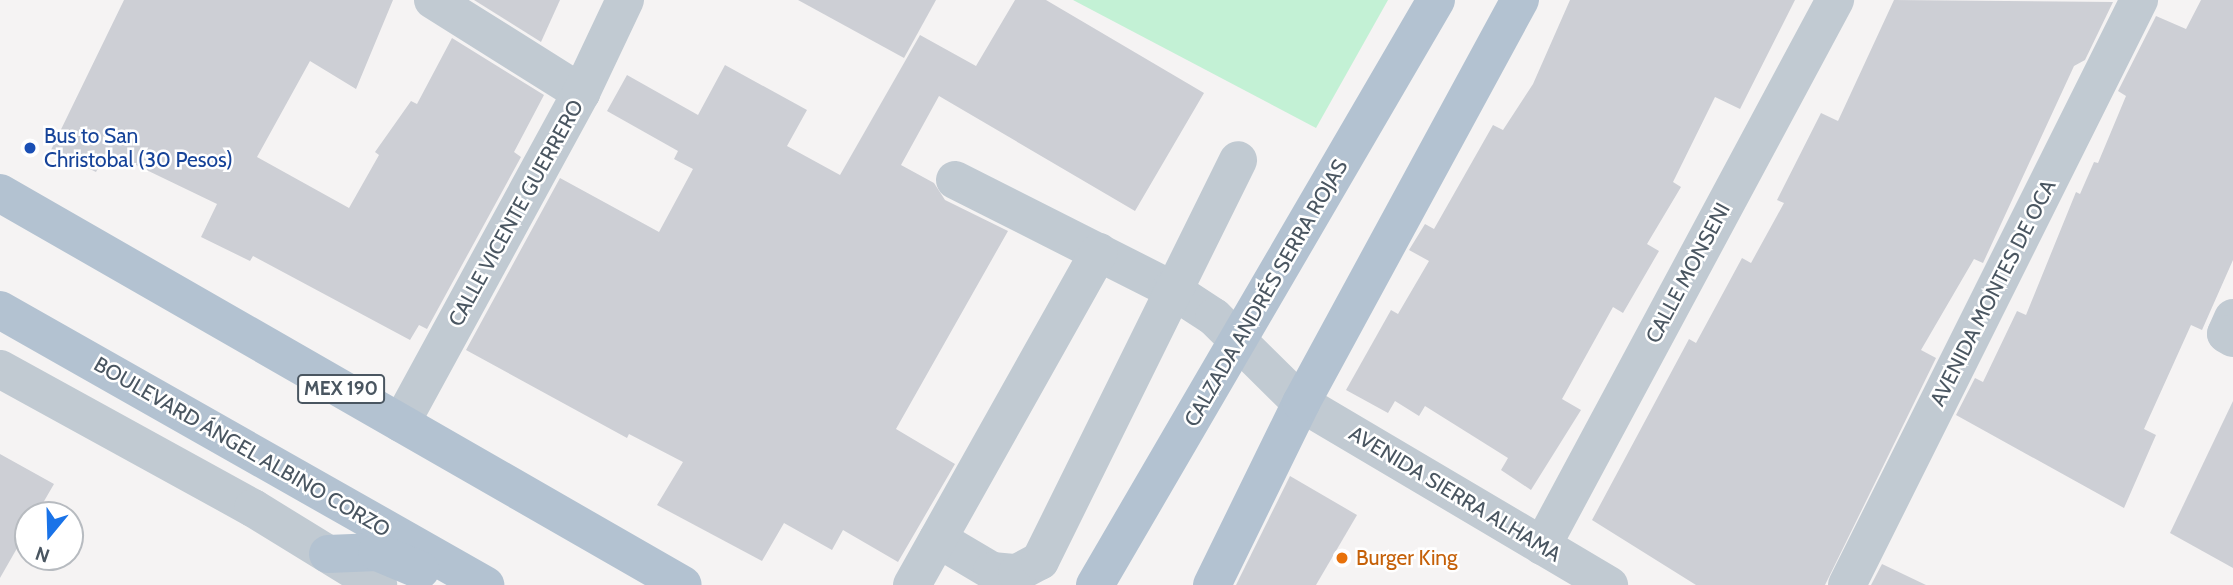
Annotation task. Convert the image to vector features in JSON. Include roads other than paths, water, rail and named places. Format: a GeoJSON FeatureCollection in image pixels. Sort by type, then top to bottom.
{"type":"FeatureCollection","features":[{"type":"Feature","properties":{"kind":"main road","name":"CALZADA ANDRÉS SERRA ROJAS"},"geometry":{"type":"LineString","coordinates":[[1095,585],[1436,0]]}},
{"type":"Feature","properties":{"kind":"main road"},"geometry":{"type":"LineString","coordinates":[[1212,585],[1301,403],[1520,0]]}},
{"type":"Feature","properties":{"kind":"main road","name":"MEX 190"},"geometry":{"type":"LineString","coordinates":[[0,193],[683,585]]}},
{"type":"Feature","properties":{"kind":"main road","name":"BOULEVARD ÁNGEL ALBINO CORZO"},"geometry":{"type":"LineString","coordinates":[[0,310],[485,585]]}},
{"type":"Feature","properties":{"kind":"main road"},"geometry":{"type":"LineString","coordinates":[[325,570],[377,552],[453,585]]}},
{"type":"Feature","properties":{"kind":"street"},"geometry":{"type":"LineString","coordinates":[[433,0],[581,93]]}},
{"type":"Feature","properties":{"kind":"street","name":"CALLE VICENTE GUERRERO"},"geometry":{"type":"LineString","coordinates":[[401,423],[581,93],[625,0]]}},
{"type":"Feature","properties":{"kind":"street","name":"CALLE MONSENI"},"geometry":{"type":"LineString","coordinates":[[1542,545],[1835,0]]}},
{"type":"Feature","properties":{"kind":"street","name":"AVENIDA MONTES DE OCA"},"geometry":{"type":"LineString","coordinates":[[1847,585],[2139,0]]}},
{"type":"Feature","properties":{"kind":"street"},"geometry":{"type":"LineString","coordinates":[[938,539],[992,571],[1017,573],[1040,561],[1171,289],[1238,160]]}},
{"type":"Feature","properties":{"kind":"street","name":"AVENIDA SIERRA ALHAMA"},"geometry":{"type":"LineString","coordinates":[[955,180],[1171,289],[1214,317],[1301,403],[1609,585]]}},
{"type":"Feature","properties":{"kind":"street"},"geometry":{"type":"LineString","coordinates":[[912,585],[1099,252]]}},
{"type":"Feature","properties":{"kind":"street"},"geometry":{"type":"LineString","coordinates":[[0,369],[325,570],[378,585]]}},
{"type":"Feature","properties":{"kind":"place","name":"Bus to San Christobal (30 Pesos)"},"geometry":{"type":"Point","coordinates":[30,148]}},
{"type":"Feature","properties":{"kind":"place","name":"Burger King"},"geometry":{"type":"Point","coordinates":[1342,558]}}]}
